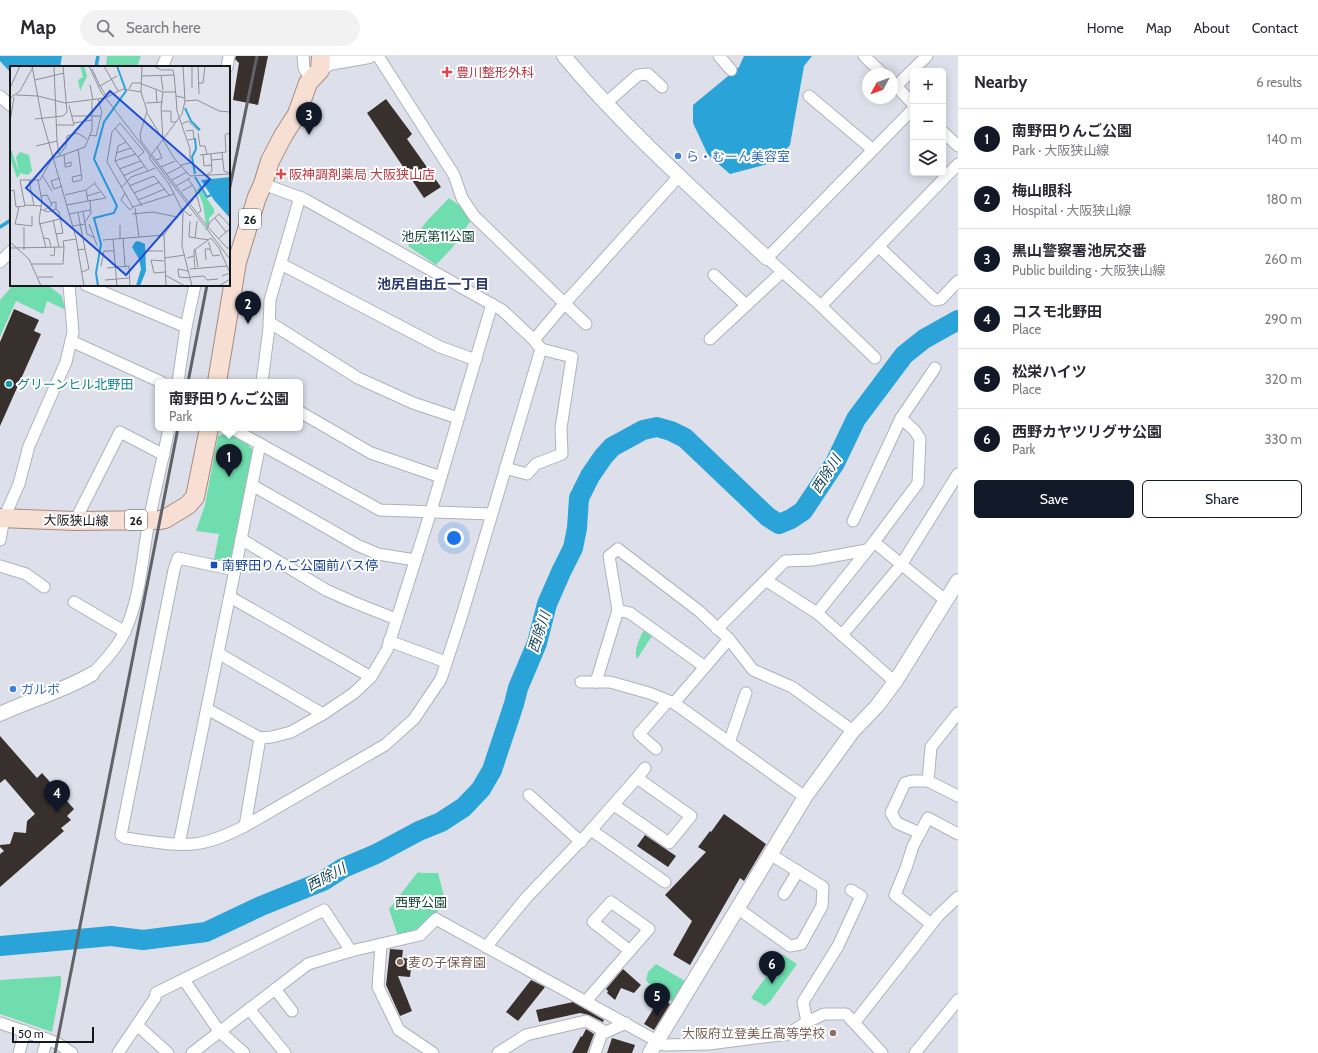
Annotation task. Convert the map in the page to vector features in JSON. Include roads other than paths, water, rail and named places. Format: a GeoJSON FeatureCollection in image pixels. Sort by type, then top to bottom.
{"type":"FeatureCollection","features":[{"type":"Feature","properties":{"kind":"main road","name":"26"},"geometry":{"type":"LineString","coordinates":[[218,379],[237,262],[257,197],[263,184],[270,161],[297,114],[308,83],[317,69]]}},
{"type":"Feature","properties":{"kind":"main road","name":"大阪狭山線"},"geometry":{"type":"LineString","coordinates":[[2,520],[75,521],[165,519],[188,505],[195,497],[208,431]]}},
{"type":"Feature","properties":{"kind":"street"},"geometry":{"type":"LineString","coordinates":[[162,66],[167,56]]}},
{"type":"Feature","properties":{"kind":"street"},"geometry":{"type":"LineString","coordinates":[[227,66],[229,56]]}},
{"type":"Feature","properties":{"kind":"street"},"geometry":{"type":"LineString","coordinates":[[303,56],[304,68],[317,69],[329,63],[369,56]]}},
{"type":"Feature","properties":{"kind":"street"},"geometry":{"type":"LineString","coordinates":[[378,56],[454,175],[462,198],[474,216],[586,324]]}},
{"type":"Feature","properties":{"kind":"street"},"geometry":{"type":"LineString","coordinates":[[564,56],[606,103],[679,176],[782,272],[821,306],[875,358]]}},
{"type":"Feature","properties":{"kind":"street"},"geometry":{"type":"LineString","coordinates":[[718,56],[731,70]]}},
{"type":"Feature","properties":{"kind":"street"},"geometry":{"type":"LineString","coordinates":[[864,56],[877,68]]}},
{"type":"Feature","properties":{"kind":"street"},"geometry":{"type":"LineString","coordinates":[[898,82],[928,56]]}},
{"type":"Feature","properties":{"kind":"street"},"geometry":{"type":"LineString","coordinates":[[606,103],[638,75],[648,74],[662,88]]}},
{"type":"Feature","properties":{"kind":"street"},"geometry":{"type":"LineString","coordinates":[[898,89],[910,101]]}},
{"type":"Feature","properties":{"kind":"street"},"geometry":{"type":"LineString","coordinates":[[0,96],[10,105]]}},
{"type":"Feature","properties":{"kind":"street"},"geometry":{"type":"LineString","coordinates":[[809,96],[872,149]]}},
{"type":"Feature","properties":{"kind":"street"},"geometry":{"type":"LineString","coordinates":[[767,258],[872,149],[910,112]]}},
{"type":"Feature","properties":{"kind":"street"},"geometry":{"type":"LineString","coordinates":[[946,135],[958,146]]}},
{"type":"Feature","properties":{"kind":"street"},"geometry":{"type":"LineString","coordinates":[[821,306],[958,164]]}},
{"type":"Feature","properties":{"kind":"street"},"geometry":{"type":"LineString","coordinates":[[235,570],[178,558],[174,570],[121,835],[125,838],[180,844],[195,844],[221,837],[245,826],[385,745],[414,719],[441,679],[505,468],[538,344],[565,303],[679,176]]}},
{"type":"Feature","properties":{"kind":"street"},"geometry":{"type":"LineString","coordinates":[[263,184],[300,197],[492,304],[502,310],[538,344],[572,357],[561,428],[562,454],[536,464],[527,474],[505,468]]}},
{"type":"Feature","properties":{"kind":"street"},"geometry":{"type":"LineString","coordinates":[[262,379],[270,300],[300,197]]}},
{"type":"Feature","properties":{"kind":"street"},"geometry":{"type":"LineString","coordinates":[[879,247],[935,300],[941,299],[958,281]]}},
{"type":"Feature","properties":{"kind":"street"},"geometry":{"type":"LineString","coordinates":[[0,262],[10,252]]}},
{"type":"Feature","properties":{"kind":"street"},"geometry":{"type":"LineString","coordinates":[[281,264],[440,347],[476,360]]}},
{"type":"Feature","properties":{"kind":"street"},"geometry":{"type":"LineString","coordinates":[[710,339],[782,272]]}},
{"type":"Feature","properties":{"kind":"street"},"geometry":{"type":"LineString","coordinates":[[714,275],[746,306]]}},
{"type":"Feature","properties":{"kind":"street"},"geometry":{"type":"LineString","coordinates":[[88,286],[186,327]]}},
{"type":"Feature","properties":{"kind":"street"},"geometry":{"type":"LineString","coordinates":[[178,379],[186,327],[195,286]]}},
{"type":"Feature","properties":{"kind":"street"},"geometry":{"type":"LineString","coordinates":[[0,540],[2,520],[19,484],[29,446],[66,362],[73,332],[69,289]]}},
{"type":"Feature","properties":{"kind":"street"},"geometry":{"type":"LineString","coordinates":[[207,709],[260,738],[272,737],[291,732],[324,714],[354,694],[371,677],[387,650],[441,477],[492,304]]}},
{"type":"Feature","properties":{"kind":"street"},"geometry":{"type":"LineString","coordinates":[[269,322],[358,378],[413,403],[458,418]]}},
{"type":"Feature","properties":{"kind":"street"},"geometry":{"type":"LineString","coordinates":[[71,342],[155,379]]}},
{"type":"Feature","properties":{"kind":"street"},"geometry":{"type":"LineString","coordinates":[[852,521],[902,418],[935,368]]}},
{"type":"Feature","properties":{"kind":"street"},"geometry":{"type":"LineString","coordinates":[[303,414],[371,453],[441,477]]}},
{"type":"Feature","properties":{"kind":"street"},"geometry":{"type":"LineString","coordinates":[[817,613],[871,546],[918,483],[920,439],[915,430],[902,418]]}},
{"type":"Feature","properties":{"kind":"street"},"geometry":{"type":"LineString","coordinates":[[0,714],[72,685],[92,674],[107,660],[125,632],[137,595],[149,520],[168,431]]}},
{"type":"Feature","properties":{"kind":"street"},"geometry":{"type":"LineString","coordinates":[[236,431],[380,510],[491,514]]}},
{"type":"Feature","properties":{"kind":"street"},"geometry":{"type":"LineString","coordinates":[[75,521],[120,432],[164,455]]}},
{"type":"Feature","properties":{"kind":"street"},"geometry":{"type":"LineString","coordinates":[[180,844],[260,444]]}},
{"type":"Feature","properties":{"kind":"street"},"geometry":{"type":"LineString","coordinates":[[842,634],[902,565],[958,474]]}},
{"type":"Feature","properties":{"kind":"street"},"geometry":{"type":"LineString","coordinates":[[252,485],[357,545],[378,554],[415,560]]}},
{"type":"Feature","properties":{"kind":"street"},"geometry":{"type":"LineString","coordinates":[[241,539],[326,590],[396,619]]}},
{"type":"Feature","properties":{"kind":"street"},"geometry":{"type":"LineString","coordinates":[[871,546],[902,565],[945,600]]}},
{"type":"Feature","properties":{"kind":"street"},"geometry":{"type":"LineString","coordinates":[[717,629],[785,561],[812,560],[853,554],[871,546]]}},
{"type":"Feature","properties":{"kind":"street"},"geometry":{"type":"LineString","coordinates":[[596,682],[618,610],[609,556],[618,550],[699,611],[729,640],[753,670],[792,687],[853,731]]}},
{"type":"Feature","properties":{"kind":"street"},"geometry":{"type":"LineString","coordinates":[[0,566],[26,574],[44,587]]}},
{"type":"Feature","properties":{"kind":"street"},"geometry":{"type":"LineString","coordinates":[[650,1053],[804,797],[853,731],[877,706],[895,682],[958,580]]}},
{"type":"Feature","properties":{"kind":"street"},"geometry":{"type":"LineString","coordinates":[[766,581],[817,613],[895,682]]}},
{"type":"Feature","properties":{"kind":"street"},"geometry":{"type":"LineString","coordinates":[[230,597],[371,677]]}},
{"type":"Feature","properties":{"kind":"street"},"geometry":{"type":"LineString","coordinates":[[74,602],[125,632]]}},
{"type":"Feature","properties":{"kind":"street"},"geometry":{"type":"LineString","coordinates":[[618,610],[630,613],[705,667]]}},
{"type":"Feature","properties":{"kind":"street"},"geometry":{"type":"LineString","coordinates":[[656,749],[639,734],[705,667],[729,640]]}},
{"type":"Feature","properties":{"kind":"street"},"geometry":{"type":"LineString","coordinates":[[389,641],[446,662]]}},
{"type":"Feature","properties":{"kind":"street"},"geometry":{"type":"LineString","coordinates":[[218,652],[324,714]]}},
{"type":"Feature","properties":{"kind":"street"},"geometry":{"type":"LineString","coordinates":[[581,682],[610,682],[649,693],[671,702],[804,797]]}},
{"type":"Feature","properties":{"kind":"street"},"geometry":{"type":"LineString","coordinates":[[729,743],[746,693]]}},
{"type":"Feature","properties":{"kind":"street"},"geometry":{"type":"LineString","coordinates":[[928,781],[931,747],[958,714]]}},
{"type":"Feature","properties":{"kind":"street"},"geometry":{"type":"LineString","coordinates":[[245,826],[260,738]]}},
{"type":"Feature","properties":{"kind":"street"},"geometry":{"type":"LineString","coordinates":[[486,947],[526,898],[581,842],[645,768]]}},
{"type":"Feature","properties":{"kind":"street"},"geometry":{"type":"LineString","coordinates":[[614,805],[669,843],[691,816],[637,778]]}},
{"type":"Feature","properties":{"kind":"street"},"geometry":{"type":"LineString","coordinates":[[920,833],[897,823],[891,813],[905,783],[912,781],[928,781],[958,796]]}},
{"type":"Feature","properties":{"kind":"street"},"geometry":{"type":"LineString","coordinates":[[529,795],[581,842]]}},
{"type":"Feature","properties":{"kind":"street"},"geometry":{"type":"LineString","coordinates":[[932,924],[894,895],[906,868],[913,846],[928,818],[958,834]]}},
{"type":"Feature","properties":{"kind":"street"},"geometry":{"type":"LineString","coordinates":[[591,830],[665,882]]}},
{"type":"Feature","properties":{"kind":"street"},"geometry":{"type":"LineString","coordinates":[[737,908],[790,946],[801,944],[822,906],[823,887],[770,854]]}},
{"type":"Feature","properties":{"kind":"street"},"geometry":{"type":"LineString","coordinates":[[784,894],[798,871]]}},
{"type":"Feature","properties":{"kind":"street"},"geometry":{"type":"LineString","coordinates":[[807,1022],[803,1002],[838,946],[861,896],[851,890]]}},
{"type":"Feature","properties":{"kind":"street"},"geometry":{"type":"LineString","coordinates":[[854,1022],[938,916],[958,897]]}},
{"type":"Feature","properties":{"kind":"street"},"geometry":{"type":"LineString","coordinates":[[586,1001],[630,951],[649,929],[611,902],[593,922],[630,951]]}},
{"type":"Feature","properties":{"kind":"street"},"geometry":{"type":"LineString","coordinates":[[132,1053],[121,1049],[155,998],[156,993],[324,910],[351,951]]}},
{"type":"Feature","properties":{"kind":"street"},"geometry":{"type":"LineString","coordinates":[[192,1053],[308,964],[351,951],[420,935],[436,918],[664,1045],[709,1044],[788,1034],[807,1022],[824,1014],[846,1014],[882,1053]]}},
{"type":"Feature","properties":{"kind":"street"},"geometry":{"type":"LineString","coordinates":[[381,945],[378,987],[399,1030],[433,1053]]}},
{"type":"Feature","properties":{"kind":"street"},"geometry":{"type":"LineString","coordinates":[[184,980],[219,1032],[244,1053]]}},
{"type":"Feature","properties":{"kind":"street"},"geometry":{"type":"LineString","coordinates":[[275,989],[292,1011]]}},
{"type":"Feature","properties":{"kind":"street"},"geometry":{"type":"LineString","coordinates":[[915,1053],[958,1000]]}},
{"type":"Feature","properties":{"kind":"street"},"geometry":{"type":"LineString","coordinates":[[249,1009],[285,1053]]}},
{"type":"Feature","properties":{"kind":"street"},"geometry":{"type":"LineString","coordinates":[[498,1053],[526,1034],[586,1021],[606,1032]]}},
{"type":"Feature","properties":{"kind":"street"},"geometry":{"type":"LineString","coordinates":[[0,1023],[62,1045],[72,1053]]}},
{"type":"Feature","properties":{"kind":"street"},"geometry":{"type":"LineString","coordinates":[[595,1053],[602,1034],[626,1023]]}},
{"type":"Feature","properties":{"kind":"street"},"geometry":{"type":"LineString","coordinates":[[137,1025],[168,1053]]}},
{"type":"Feature","properties":{"kind":"street"},"geometry":{"type":"LineString","coordinates":[[19,1053],[25,1031]]}},
{"type":"Feature","properties":{"kind":"street"},"geometry":{"type":"LineString","coordinates":[[43,1053],[47,1039]]}},
{"type":"Feature","properties":{"kind":"water"},"geometry":{"type":"Polygon","coordinates":[[[0,56],[62,56],[60,66],[10,66],[10,72],[0,61],[0,56]]]}},
{"type":"Feature","properties":{"kind":"water"},"geometry":{"type":"Polygon","coordinates":[[[744,56],[812,56],[804,66],[790,145],[775,162],[730,174],[708,155],[693,123],[693,105],[739,67],[744,56]]]}},
{"type":"Feature","properties":{"kind":"waterway"},"geometry":{"type":"LineString","coordinates":[[96,66],[98,56]]}},
{"type":"Feature","properties":{"kind":"waterway"},"geometry":{"type":"LineString","coordinates":[[0,227],[10,221]]}},
{"type":"Feature","properties":{"kind":"waterway","name":"西除川"},"geometry":{"type":"LineString","coordinates":[[0,946],[111,936],[143,940],[206,932],[261,906],[323,881],[343,868],[376,854],[419,831],[441,822],[464,807],[481,789],[492,770],[518,688],[537,643],[547,604],[573,548],[577,528],[579,498],[590,476],[612,447],[643,430],[657,427],[671,431],[685,438],[768,517],[779,524],[791,519],[803,511],[835,463],[856,419],[904,355],[924,339],[958,320]]}},
{"type":"Feature","properties":{"kind":"railway"},"geometry":{"type":"LineString","coordinates":[[230,186],[257,56]]}},
{"type":"Feature","properties":{"kind":"railway"},"geometry":{"type":"LineString","coordinates":[[189,379],[207,286]]}},
{"type":"Feature","properties":{"kind":"railway"},"geometry":{"type":"LineString","coordinates":[[55,1053],[177,431]]}},
{"type":"Feature","properties":{"kind":"place","name":"豊川整形外科"},"geometry":{"type":"Point","coordinates":[447,72]}},
{"type":"Feature","properties":{"kind":"place","name":"黒山警察署池尻交番"},"geometry":{"type":"Point","coordinates":[309,135]}},
{"type":"Feature","properties":{"kind":"place","name":"ら・むーん美容室"},"geometry":{"type":"Point","coordinates":[678,156]}},
{"type":"Feature","properties":{"kind":"place","name":"阪神調剤薬局 大阪狭山店"},"geometry":{"type":"Point","coordinates":[281,174]}},
{"type":"Feature","properties":{"kind":"place","name":"梅山眼科"},"geometry":{"type":"Point","coordinates":[248,324]}},
{"type":"Feature","properties":{"kind":"place","name":"グリーンヒル北野田"},"geometry":{"type":"Point","coordinates":[9,384]}},
{"type":"Feature","properties":{"kind":"place","name":"南野田りんご公園"},"geometry":{"type":"Point","coordinates":[229,477]}},
{"type":"Feature","properties":{"kind":"place","name":"南野田りんご公園前バス停"},"geometry":{"type":"Point","coordinates":[214,565]}},
{"type":"Feature","properties":{"kind":"place","name":"ガルボ"},"geometry":{"type":"Point","coordinates":[13,689]}},
{"type":"Feature","properties":{"kind":"place","name":"コスモ北野田"},"geometry":{"type":"Point","coordinates":[57,813]}},
{"type":"Feature","properties":{"kind":"place","name":"麦の子保育園"},"geometry":{"type":"Point","coordinates":[400,962]}},
{"type":"Feature","properties":{"kind":"place","name":"西野カヤツリグサ公園"},"geometry":{"type":"Point","coordinates":[772,984]}},
{"type":"Feature","properties":{"kind":"place","name":"松栄ハイツ"},"geometry":{"type":"Point","coordinates":[657,1016]}},
{"type":"Feature","properties":{"kind":"place","name":"大阪府立登美丘高等学校"},"geometry":{"type":"Point","coordinates":[833,1033]}},
{"type":"Feature","properties":{"kind":"district","name":"池尻自由丘一丁目"},"geometry":{"type":"Point","coordinates":[433,284]}},
{"type":"Feature","properties":{"kind":"park label","name":"池尻第11公園"},"geometry":{"type":"Point","coordinates":[438,236]}},
{"type":"Feature","properties":{"kind":"park label","name":"西野公園"},"geometry":{"type":"Point","coordinates":[421,902]}}]}
